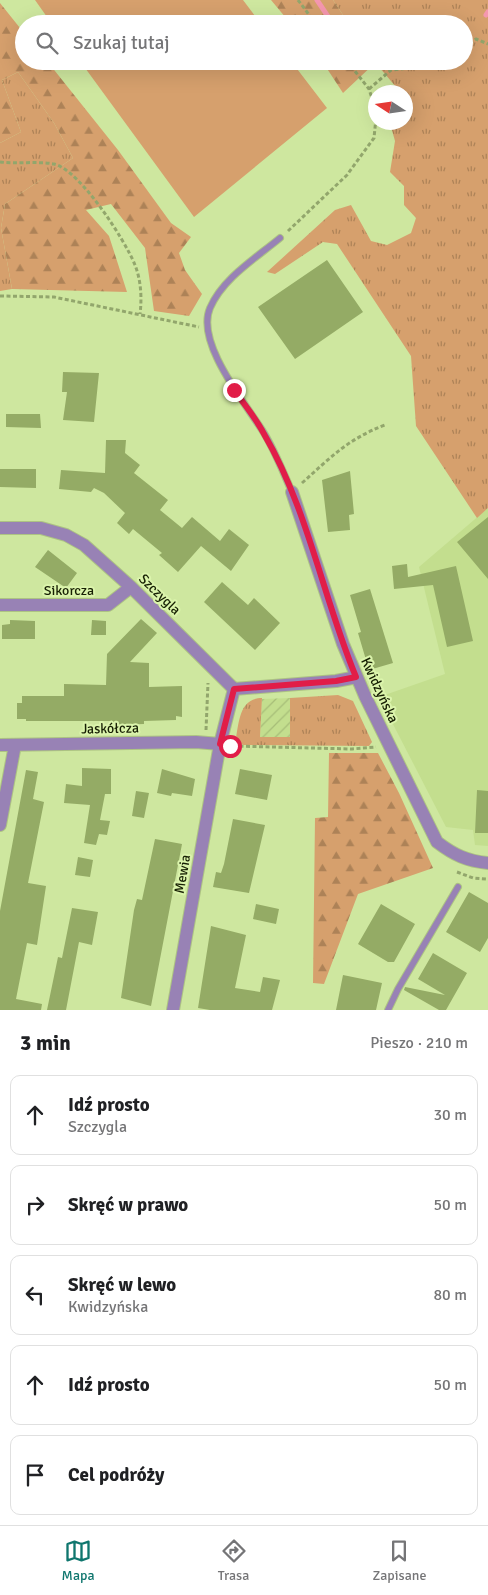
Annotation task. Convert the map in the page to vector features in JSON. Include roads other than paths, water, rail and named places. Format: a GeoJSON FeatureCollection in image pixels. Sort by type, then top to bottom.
{"type":"FeatureCollection","features":[{"type":"Feature","properties":{"kind":"street","name":"Kwidzyńska"},"geometry":{"type":"LineString","coordinates":[[292,492],[356,677],[437,842],[451,853],[469,861],[488,863]]}},
{"type":"Feature","properties":{"kind":"street","name":"Szczygla"},"geometry":{"type":"LineString","coordinates":[[0,528],[41,528],[66,535],[84,545],[131,587],[234,689]]}},
{"type":"Feature","properties":{"kind":"street","name":"Sikorcza"},"geometry":{"type":"LineString","coordinates":[[0,605],[108,606],[131,587]]}},
{"type":"Feature","properties":{"kind":"street"},"geometry":{"type":"LineString","coordinates":[[226,745],[234,689],[336,681],[356,677]]}},
{"type":"Feature","properties":{"kind":"street","name":"Jaskółcza"},"geometry":{"type":"LineString","coordinates":[[0,744],[206,742],[226,745]]}},
{"type":"Feature","properties":{"kind":"street"},"geometry":{"type":"LineString","coordinates":[[0,825],[15,745]]}},
{"type":"Feature","properties":{"kind":"street","name":"Mewia"},"geometry":{"type":"LineString","coordinates":[[173,1010],[226,745]]}},
{"type":"Feature","properties":{"kind":"lane"},"geometry":{"type":"LineString","coordinates":[[280,238],[223,286],[210,308],[206,329],[234,390],[264,433],[292,492]]}},
{"type":"Feature","properties":{"kind":"lane"},"geometry":{"type":"LineString","coordinates":[[388,1010],[398,989],[458,887]]}},
{"type":"Feature","properties":{"kind":"waterway"},"geometry":{"type":"LineString","coordinates":[[317,0],[327,15]]}}]}
